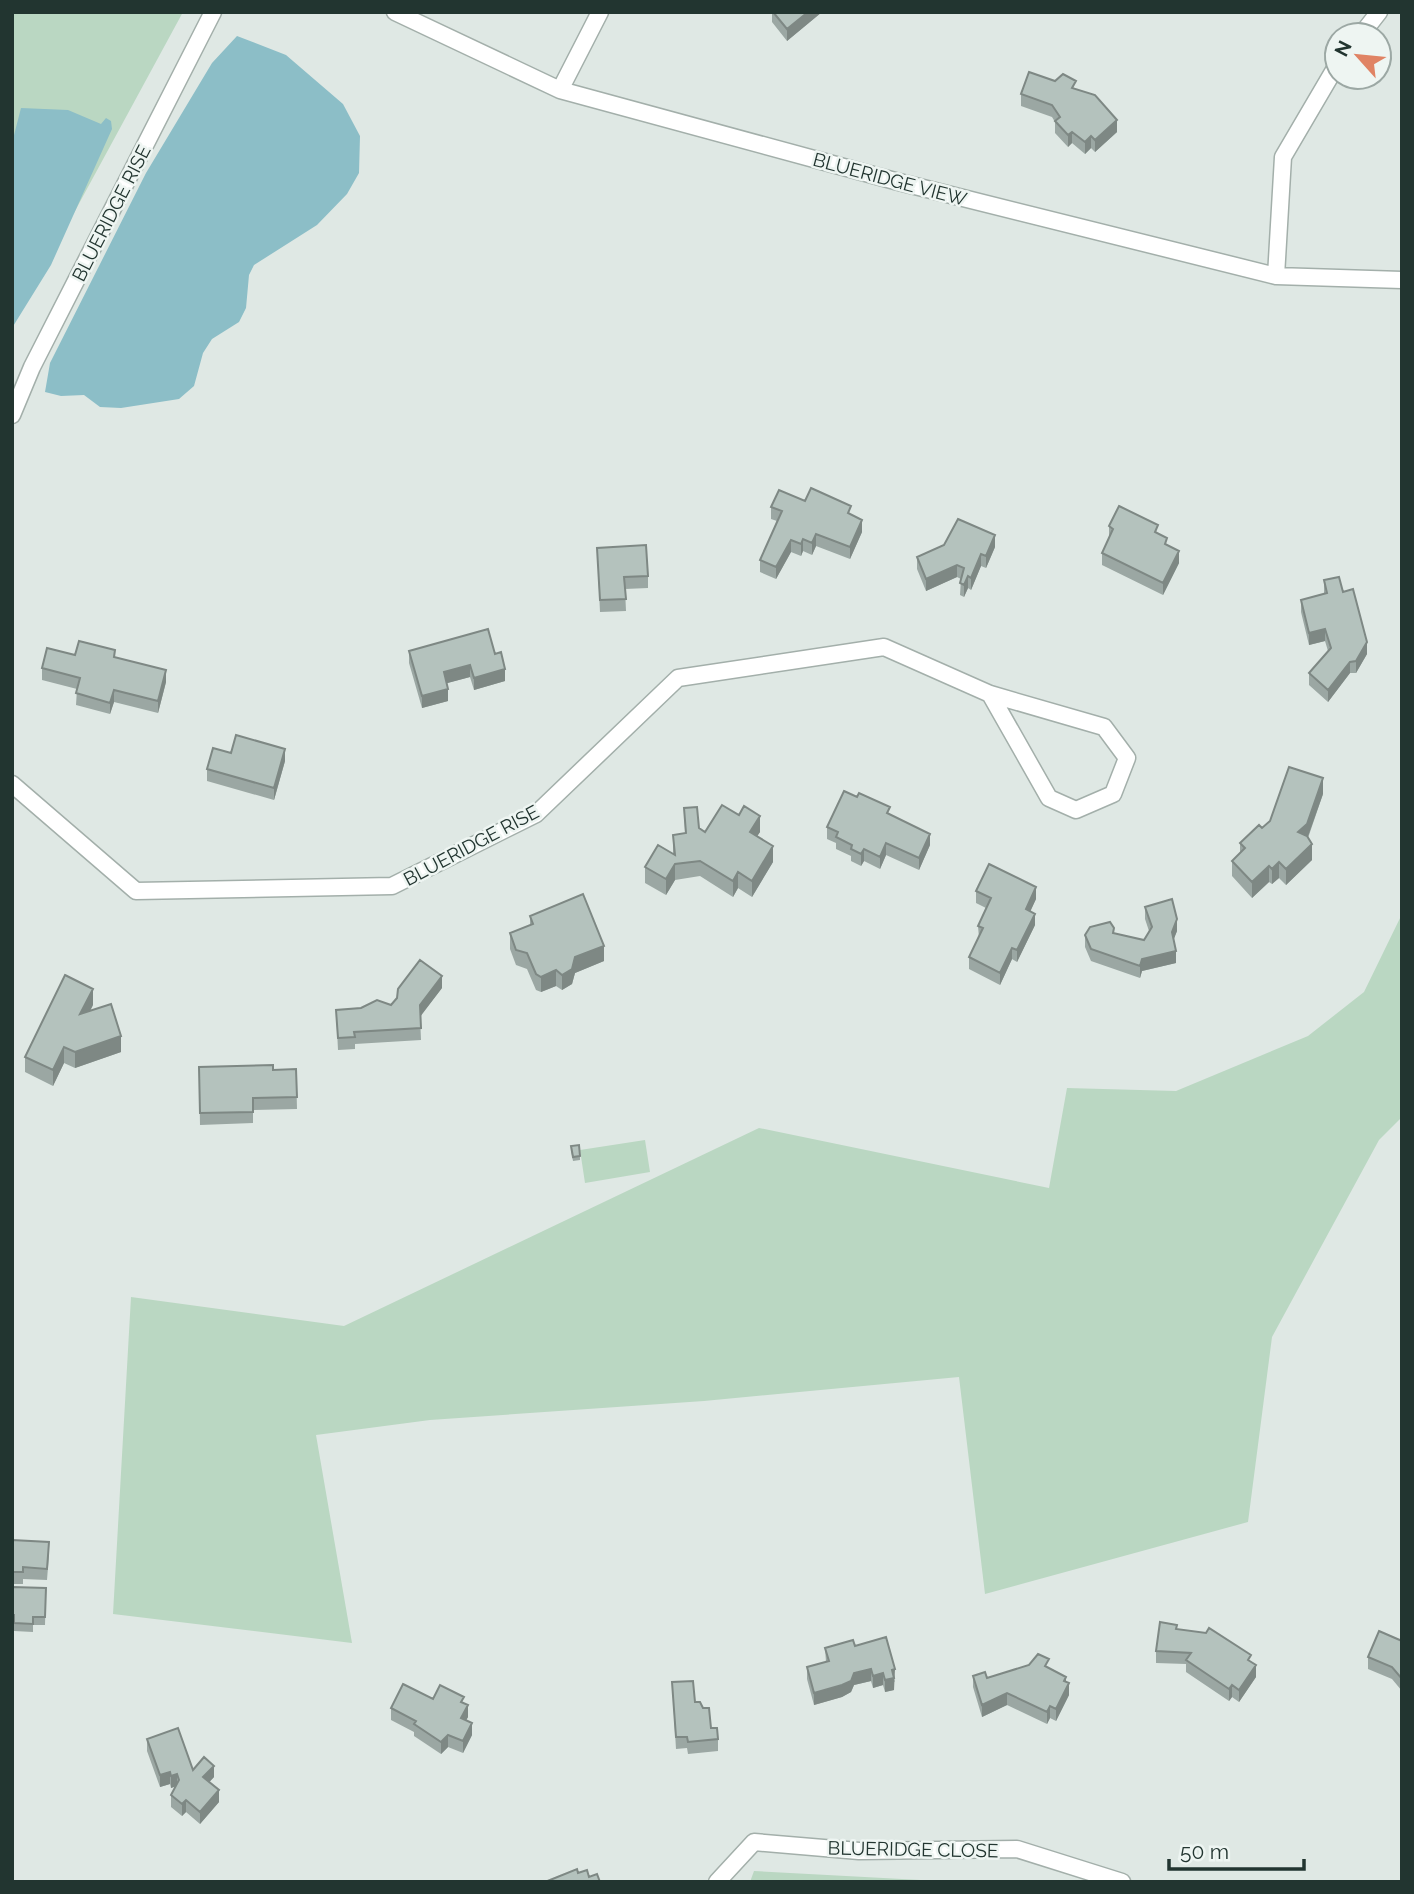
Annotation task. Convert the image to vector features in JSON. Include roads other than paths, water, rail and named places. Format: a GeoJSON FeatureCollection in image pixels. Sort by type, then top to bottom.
{"type":"FeatureCollection","features":[{"type":"Feature","properties":{"kind":"street","name":"BLUERIDGE RISE"},"geometry":{"type":"LineString","coordinates":[[12,415],[32,367],[213,12]]}},
{"type":"Feature","properties":{"kind":"street","name":"BLUERIDGE VIEW"},"geometry":{"type":"LineString","coordinates":[[395,12],[560,90],[895,181],[1276,276],[1402,280]]}},
{"type":"Feature","properties":{"kind":"street"},"geometry":{"type":"LineString","coordinates":[[560,90],[600,12]]}},
{"type":"Feature","properties":{"kind":"street"},"geometry":{"type":"LineString","coordinates":[[1276,276],[1283,157],[1323,89]]}},
{"type":"Feature","properties":{"kind":"street","name":"BLUERIDGE RISE"},"geometry":{"type":"LineString","coordinates":[[12,783],[136,891],[391,886],[536,814],[678,678],[884,647],[990,694],[1104,727],[1127,758],[1113,794],[1076,810],[1049,798],[990,694]]}},
{"type":"Feature","properties":{"kind":"street","name":"BLUERIDGE CLOSE"},"geometry":{"type":"LineString","coordinates":[[717,1882],[754,1842],[859,1851],[1017,1849],[1122,1882]]}},
{"type":"Feature","properties":{"kind":"water"},"geometry":{"type":"Polygon","coordinates":[[[237,36],[286,55],[343,104],[360,136],[359,173],[347,194],[317,225],[254,265],[249,275],[246,308],[239,322],[212,339],[203,353],[194,386],[179,399],[121,408],[100,407],[84,395],[61,396],[45,392],[50,363],[146,173],[212,63],[237,36]]]}},
{"type":"Feature","properties":{"kind":"water"},"geometry":{"type":"Polygon","coordinates":[[[21,108],[68,110],[101,124],[106,118],[111,121],[112,129],[51,265],[12,328],[12,143],[21,108]]]}}]}
